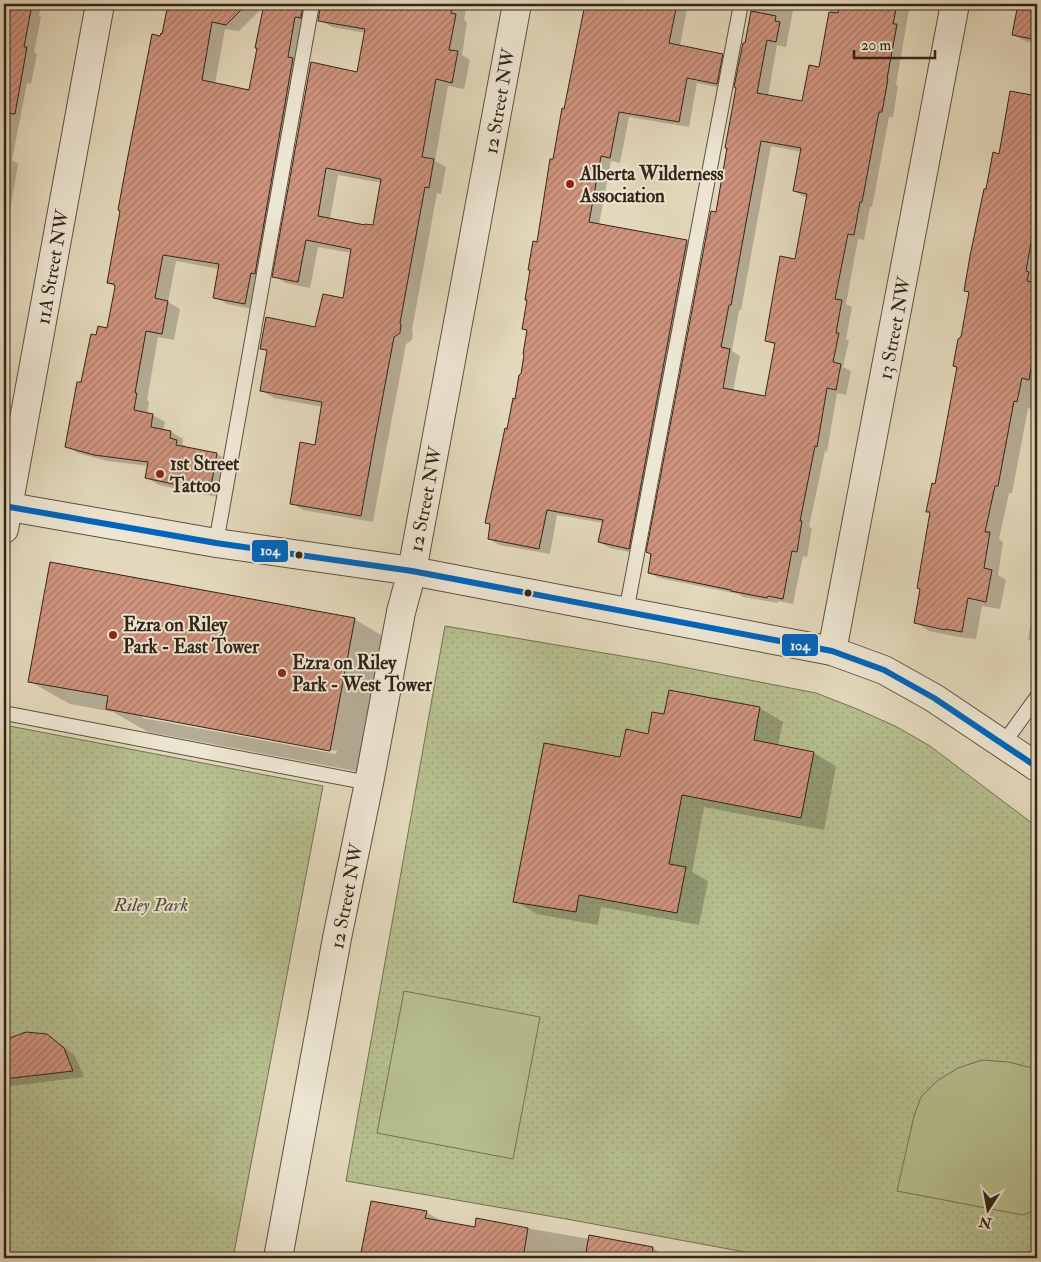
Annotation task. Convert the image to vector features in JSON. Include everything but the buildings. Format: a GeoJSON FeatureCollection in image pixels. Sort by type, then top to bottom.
{"type":"FeatureCollection","features":[{"type":"Feature","properties":{"kind":"street","name":"11A Street NW"},"geometry":{"type":"LineString","coordinates":[[5,514],[100,4]]}},
{"type":"Feature","properties":{"kind":"street","name":"12 Street NW"},"geometry":{"type":"LineString","coordinates":[[278,1258],[337,938],[400,620],[412,571],[517,4]]}},
{"type":"Feature","properties":{"kind":"street","name":"13 Street NW"},"geometry":{"type":"LineString","coordinates":[[832,651],[955,4]]}},
{"type":"Feature","properties":{"kind":"street"},"geometry":{"type":"LineString","coordinates":[[5,514],[412,571],[832,651],[884,670],[934,698],[1037,767]]}},
{"type":"Feature","properties":{"kind":"lane"},"geometry":{"type":"LineString","coordinates":[[216,543],[312,4]]}},
{"type":"Feature","properties":{"kind":"lane"},"geometry":{"type":"LineString","coordinates":[[626,612],[741,4]]}},
{"type":"Feature","properties":{"kind":"lane"},"geometry":{"type":"LineString","coordinates":[[1003,744],[1037,697]]}},
{"type":"Feature","properties":{"kind":"lane"},"geometry":{"type":"LineString","coordinates":[[4,713],[369,783]]}},
{"type":"Feature","properties":{"kind":"green space"},"geometry":{"type":"Polygon","coordinates":[[[445,626],[657,662],[816,693],[897,727],[930,746],[1037,827],[1037,1258],[777,1258],[346,1181],[445,626]]]}},
{"type":"Feature","properties":{"kind":"green space","name":"Riley Park"},"geometry":{"type":"Polygon","coordinates":[[[4,725],[323,786],[233,1258],[4,1258],[4,725]]]}},
{"type":"Feature","properties":{"kind":"green space"},"geometry":{"type":"Polygon","coordinates":[[[404,991],[540,1017],[513,1159],[377,1133],[404,991]]]}},
{"type":"Feature","properties":{"kind":"green space"},"geometry":{"type":"Polygon","coordinates":[[[982,1060],[1008,1062],[1037,1069],[1037,1202],[1035,1210],[1023,1215],[897,1191],[914,1116],[921,1097],[937,1081],[958,1068],[982,1060]]]}},
{"type":"Feature","properties":{"kind":"transit line","name":"104"},"geometry":{"type":"LineString","coordinates":[[4,506],[216,543],[412,571],[832,651],[884,670],[934,698],[1037,767]]}},
{"type":"Feature","properties":{"kind":"place","name":"Alberta Wilderness Association"},"geometry":{"type":"Point","coordinates":[570,184]}},
{"type":"Feature","properties":{"kind":"place","name":"1st Street Tattoo"},"geometry":{"type":"Point","coordinates":[160,474]}},
{"type":"Feature","properties":{"kind":"place","name":"Ezra on Riley Park - East Tower"},"geometry":{"type":"Point","coordinates":[113,635]}},
{"type":"Feature","properties":{"kind":"place","name":"Ezra on Riley Park - West Tower"},"geometry":{"type":"Point","coordinates":[282,673]}}]}
